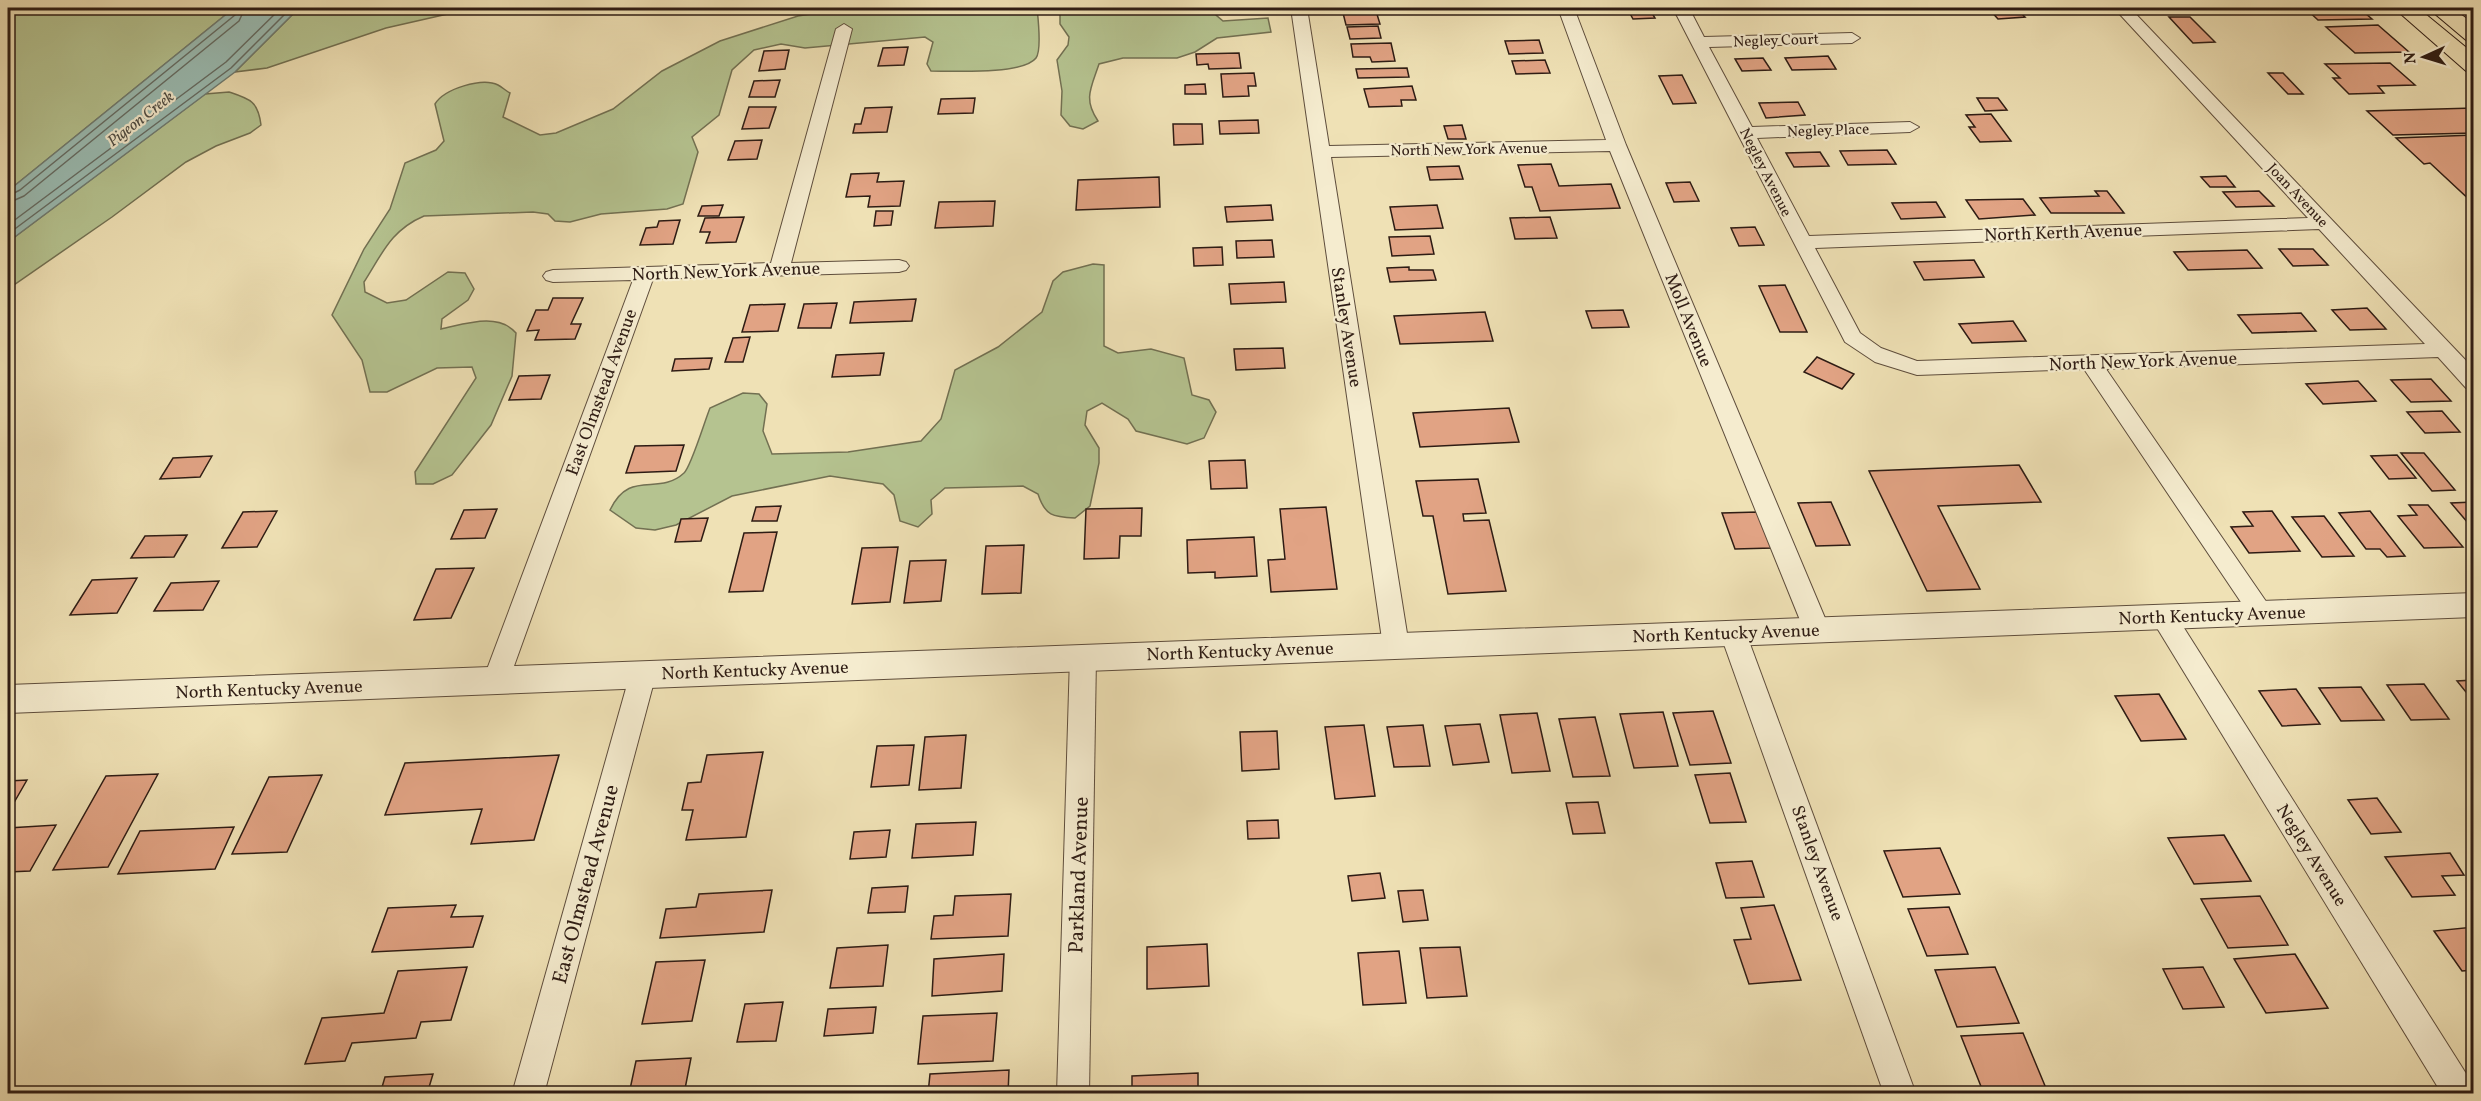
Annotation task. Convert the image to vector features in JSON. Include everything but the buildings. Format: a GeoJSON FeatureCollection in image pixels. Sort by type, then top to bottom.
{"type":"FeatureCollection","features":[{"type":"Feature","properties":{"kind":"main road"},"geometry":{"type":"LineString","coordinates":[[2405,8],[2474,66]]}},
{"type":"Feature","properties":{"kind":"main road"},"geometry":{"type":"LineString","coordinates":[[2439,8],[2474,35]]}},
{"type":"Feature","properties":{"kind":"street","name":"Stanley Avenue"},"geometry":{"type":"LineString","coordinates":[[1299,8],[1395,646]]}},
{"type":"Feature","properties":{"kind":"street","name":"Moll Avenue"},"geometry":{"type":"LineString","coordinates":[[1566,8],[1617,145],[1817,630]]}},
{"type":"Feature","properties":{"kind":"street","name":"Negley Avenue"},"geometry":{"type":"LineString","coordinates":[[1681,8],[1701,42],[1852,338]]}},
{"type":"Feature","properties":{"kind":"street","name":"Joan Avenue"},"geometry":{"type":"LineString","coordinates":[[2122,8],[2474,383]]}},
{"type":"Feature","properties":{"kind":"street"},"geometry":{"type":"LineString","coordinates":[[779,269],[844,29]]}},
{"type":"Feature","properties":{"kind":"street","name":"Negley Court"},"geometry":{"type":"LineString","coordinates":[[1701,42],[1852,38]]}},
{"type":"Feature","properties":{"kind":"street","name":"Negley Place"},"geometry":{"type":"LineString","coordinates":[[1746,133],[1910,128]]}},
{"type":"Feature","properties":{"kind":"street","name":"North New York Avenue"},"geometry":{"type":"LineString","coordinates":[[1321,152],[1617,145]]}},
{"type":"Feature","properties":{"kind":"street","name":"North Kerth Avenue"},"geometry":{"type":"LineString","coordinates":[[1802,242],[2323,222]]}},
{"type":"Feature","properties":{"kind":"street","name":"North New York Avenue"},"geometry":{"type":"LineString","coordinates":[[553,276],[899,267]]}},
{"type":"Feature","properties":{"kind":"street","name":"East Olmstead Avenue"},"geometry":{"type":"LineString","coordinates":[[496,680],[645,274]]}},
{"type":"Feature","properties":{"kind":"street","name":"North New York Avenue"},"geometry":{"type":"LineString","coordinates":[[1852,338],[1858,344],[1883,357],[1917,368],[2442,350]]}},
{"type":"Feature","properties":{"kind":"street"},"geometry":{"type":"LineString","coordinates":[[2091,363],[2262,613]]}},
{"type":"Feature","properties":{"kind":"street","name":"North Kentucky Avenue"},"geometry":{"type":"LineString","coordinates":[[8,699],[2474,605]]}},
{"type":"Feature","properties":{"kind":"street","name":"Negley Avenue"},"geometry":{"type":"LineString","coordinates":[[2163,616],[2461,1094]]}},
{"type":"Feature","properties":{"kind":"street","name":"Stanley Avenue"},"geometry":{"type":"LineString","coordinates":[[1733,633],[1900,1093]]}},
{"type":"Feature","properties":{"kind":"street","name":"Parkland Avenue"},"geometry":{"type":"LineString","coordinates":[[1072,1094],[1083,657]]}},
{"type":"Feature","properties":{"kind":"street","name":"East Olmstead Avenue"},"geometry":{"type":"LineString","coordinates":[[528,1094],[644,674]]}},
{"type":"Feature","properties":{"kind":"street"},"geometry":{"type":"LineString","coordinates":[[1884,1094],[1900,1093]]}},
{"type":"Feature","properties":{"kind":"green space"},"geometry":{"type":"Polygon","coordinates":[[[8,8],[234,8],[8,191],[8,8]]]}},
{"type":"Feature","properties":{"kind":"green space"},"geometry":{"type":"Polygon","coordinates":[[[299,8],[474,8],[386,28],[267,68],[235,72],[299,8]]]}},
{"type":"Feature","properties":{"kind":"green space"},"geometry":{"type":"Polygon","coordinates":[[[850,8],[1037,8],[1038,54],[1029,63],[1003,70],[931,71],[927,64],[933,42],[925,37],[805,48],[781,44],[754,50],[732,70],[719,115],[692,137],[698,152],[683,204],[667,209],[601,214],[570,222],[555,221],[548,214],[533,212],[424,216],[403,228],[388,244],[364,282],[365,292],[387,303],[406,300],[448,272],[465,273],[474,289],[468,300],[442,319],[441,329],[491,321],[509,327],[516,333],[512,376],[491,425],[452,475],[433,484],[416,484],[415,472],[476,378],[472,367],[437,368],[387,392],[370,392],[362,360],[332,315],[364,249],[390,209],[405,163],[436,150],[444,141],[435,104],[455,89],[483,82],[491,83],[510,93],[503,117],[540,135],[556,133],[613,109],[662,71],[720,41],[798,16],[850,8]]]}},
{"type":"Feature","properties":{"kind":"green space"},"geometry":{"type":"Polygon","coordinates":[[[1060,8],[1215,8],[1216,15],[1223,21],[1268,18],[1271,32],[1217,38],[1195,52],[1177,58],[1123,58],[1099,64],[1090,93],[1093,113],[1098,121],[1083,129],[1070,126],[1061,115],[1062,91],[1057,60],[1068,45],[1069,37],[1060,24],[1060,8]]]}},
{"type":"Feature","properties":{"kind":"green space"},"geometry":{"type":"Polygon","coordinates":[[[229,92],[252,102],[258,111],[261,125],[250,133],[216,146],[186,162],[8,289],[8,242],[205,94],[229,92]]]}},
{"type":"Feature","properties":{"kind":"green space"},"geometry":{"type":"Polygon","coordinates":[[[1093,264],[1104,265],[1104,346],[1118,353],[1151,349],[1184,358],[1192,395],[1209,400],[1216,412],[1204,438],[1187,444],[1136,431],[1128,419],[1102,403],[1087,411],[1085,425],[1099,448],[1099,463],[1090,506],[1075,518],[1051,514],[1044,507],[1038,494],[1023,486],[945,488],[931,500],[932,514],[918,527],[900,521],[894,495],[883,484],[830,476],[732,496],[676,525],[655,530],[636,528],[610,510],[618,497],[626,490],[635,486],[664,483],[684,473],[694,453],[710,408],[743,393],[759,394],[767,404],[763,431],[772,454],[848,452],[921,441],[941,419],[955,370],[998,347],[1042,312],[1053,281],[1063,272],[1093,264]]]}},
{"type":"Feature","properties":{"kind":"water","name":"Pigeon Creek"},"geometry":{"type":"Polygon","coordinates":[[[234,8],[299,8],[235,72],[8,242],[8,191],[234,8]]]}}]}
